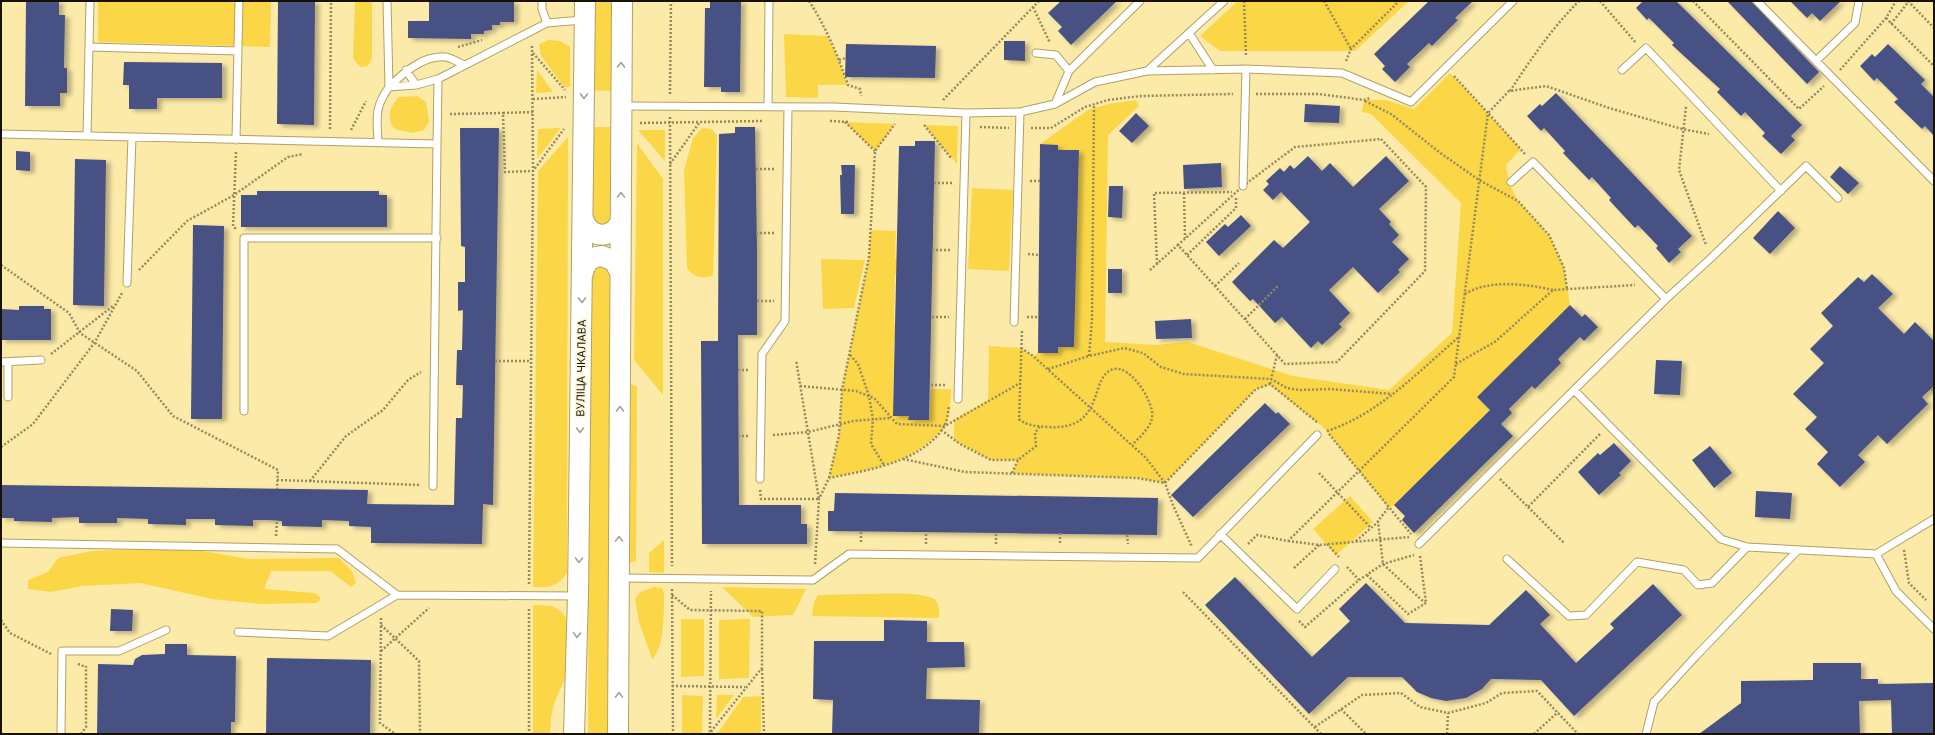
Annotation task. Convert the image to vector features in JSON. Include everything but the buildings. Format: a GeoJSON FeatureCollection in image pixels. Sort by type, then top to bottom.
{"type":"FeatureCollection","features":[{"type":"Feature","properties":{"kind":"main road"},"geometry":{"type":"LineString","coordinates":[[618,734],[622,1]]}},
{"type":"Feature","properties":{"kind":"main road","name":"ВУЛІЦА ЧКАЛАВА"},"geometry":{"type":"LineString","coordinates":[[574,734],[578,596],[583,273],[585,10]]}},
{"type":"Feature","properties":{"kind":"main road"},"geometry":{"type":"LineString","coordinates":[[583,219],[589,230],[600,235],[611,233],[621,221]]}},
{"type":"Feature","properties":{"kind":"main road"},"geometry":{"type":"LineString","coordinates":[[583,273],[584,266],[589,260],[602,256],[614,261],[620,272]]}},
{"type":"Feature","properties":{"kind":"lane"},"geometry":{"type":"LineString","coordinates":[[87,136],[90,1]]}},
{"type":"Feature","properties":{"kind":"lane"},"geometry":{"type":"LineString","coordinates":[[236,140],[239,1]]}},
{"type":"Feature","properties":{"kind":"lane"},"geometry":{"type":"LineString","coordinates":[[387,1],[389,87]]}},
{"type":"Feature","properties":{"kind":"lane"},"geometry":{"type":"LineString","coordinates":[[542,1],[542,9],[547,23]]}},
{"type":"Feature","properties":{"kind":"lane"},"geometry":{"type":"LineString","coordinates":[[768,106],[769,1]]}},
{"type":"Feature","properties":{"kind":"lane"},"geometry":{"type":"LineString","coordinates":[[1055,104],[1069,71],[1140,1]]}},
{"type":"Feature","properties":{"kind":"lane"},"geometry":{"type":"LineString","coordinates":[[1147,72],[1224,1]]}},
{"type":"Feature","properties":{"kind":"lane"},"geometry":{"type":"LineString","coordinates":[[621,106],[768,106],[966,112],[1020,112],[1055,104],[1095,82],[1147,72],[1246,69],[1342,73],[1410,102],[1514,1]]}},
{"type":"Feature","properties":{"kind":"lane"},"geometry":{"type":"LineString","coordinates":[[1757,1],[1934,181]]}},
{"type":"Feature","properties":{"kind":"lane"},"geometry":{"type":"LineString","coordinates":[[1816,61],[1855,23],[1859,1]]}},
{"type":"Feature","properties":{"kind":"lane"},"geometry":{"type":"LineString","coordinates":[[389,87],[416,85],[438,79],[547,23],[585,10]]}},
{"type":"Feature","properties":{"kind":"lane"},"geometry":{"type":"LineString","coordinates":[[1189,33],[1213,70]]}},
{"type":"Feature","properties":{"kind":"lane"},"geometry":{"type":"LineString","coordinates":[[89,47],[238,51]]}},
{"type":"Feature","properties":{"kind":"lane"},"geometry":{"type":"LineString","coordinates":[[1622,70],[1646,48],[1781,190]]}},
{"type":"Feature","properties":{"kind":"lane"},"geometry":{"type":"LineString","coordinates":[[1036,53],[1056,55],[1069,71]]}},
{"type":"Feature","properties":{"kind":"lane"},"geometry":{"type":"LineString","coordinates":[[378,142],[377,113],[380,100],[389,87],[406,70],[425,60],[445,57],[464,65]]}},
{"type":"Feature","properties":{"kind":"lane"},"geometry":{"type":"LineString","coordinates":[[1243,186],[1246,69]]}},
{"type":"Feature","properties":{"kind":"lane"},"geometry":{"type":"LineString","coordinates":[[406,70],[416,85]]}},
{"type":"Feature","properties":{"kind":"lane"},"geometry":{"type":"LineString","coordinates":[[433,486],[438,79]]}},
{"type":"Feature","properties":{"kind":"lane"},"geometry":{"type":"LineString","coordinates":[[760,479],[762,354],[785,321],[788,107]]}},
{"type":"Feature","properties":{"kind":"lane"},"geometry":{"type":"LineString","coordinates":[[955,399],[966,112]]}},
{"type":"Feature","properties":{"kind":"lane"},"geometry":{"type":"LineString","coordinates":[[1014,322],[1020,112]]}},
{"type":"Feature","properties":{"kind":"lane"},"geometry":{"type":"LineString","coordinates":[[1,134],[437,144]]}},
{"type":"Feature","properties":{"kind":"lane"},"geometry":{"type":"LineString","coordinates":[[127,283],[132,137]]}},
{"type":"Feature","properties":{"kind":"lane"},"geometry":{"type":"LineString","coordinates":[[1511,182],[1533,162],[1666,299]]}},
{"type":"Feature","properties":{"kind":"lane"},"geometry":{"type":"LineString","coordinates":[[1419,544],[1666,299],[1711,258],[1806,166],[1838,198]]}},
{"type":"Feature","properties":{"kind":"lane"},"geometry":{"type":"LineString","coordinates":[[244,411],[244,238],[437,238]]}},
{"type":"Feature","properties":{"kind":"lane"},"geometry":{"type":"LineString","coordinates":[[8,397],[4,362],[41,360]]}},
{"type":"Feature","properties":{"kind":"lane"},"geometry":{"type":"LineString","coordinates":[[1574,390],[1721,539],[1747,547],[1797,551],[1876,554],[1934,519]]}},
{"type":"Feature","properties":{"kind":"lane"},"geometry":{"type":"LineString","coordinates":[[619,578],[813,580],[849,554],[1198,558],[1317,434]]}},
{"type":"Feature","properties":{"kind":"lane"},"geometry":{"type":"LineString","coordinates":[[1220,534],[1297,609],[1335,569]]}},
{"type":"Feature","properties":{"kind":"lane"},"geometry":{"type":"LineString","coordinates":[[1,543],[337,549],[397,595]]}},
{"type":"Feature","properties":{"kind":"lane"},"geometry":{"type":"LineString","coordinates":[[1507,559],[1569,616],[1575,616],[1586,615],[1638,562],[1684,570],[1698,585],[1712,583],[1747,547]]}},
{"type":"Feature","properties":{"kind":"lane"},"geometry":{"type":"LineString","coordinates":[[1646,734],[1654,702],[1797,551]]}},
{"type":"Feature","properties":{"kind":"lane"},"geometry":{"type":"LineString","coordinates":[[1876,554],[1896,590],[1934,629]]}},
{"type":"Feature","properties":{"kind":"lane"},"geometry":{"type":"LineString","coordinates":[[238,632],[328,636],[397,595],[529,594],[578,596]]}},
{"type":"Feature","properties":{"kind":"lane"},"geometry":{"type":"LineString","coordinates":[[61,734],[62,651],[119,651],[166,630]]}},
{"type":"Feature","properties":{"kind":"path"},"geometry":{"type":"LineString","coordinates":[[330,142],[331,1]]}},
{"type":"Feature","properties":{"kind":"path"},"geometry":{"type":"LineString","coordinates":[[671,1],[670,164],[673,734]]}},
{"type":"Feature","properties":{"kind":"path"},"geometry":{"type":"LineString","coordinates":[[809,1],[816,12],[839,60],[848,85],[860,89],[863,108]]}},
{"type":"Feature","properties":{"kind":"path"},"geometry":{"type":"LineString","coordinates":[[933,111],[1039,1]]}},
{"type":"Feature","properties":{"kind":"path"},"geometry":{"type":"LineString","coordinates":[[1244,1],[1246,69]]}},
{"type":"Feature","properties":{"kind":"path"},"geometry":{"type":"LineString","coordinates":[[1324,1],[1351,49]]}},
{"type":"Feature","properties":{"kind":"path"},"geometry":{"type":"LineString","coordinates":[[1342,73],[1351,49],[1399,1]]}},
{"type":"Feature","properties":{"kind":"path"},"geometry":{"type":"LineString","coordinates":[[1288,541],[1454,377],[1488,113],[1509,91],[1544,41],[1565,15],[1579,1]]}},
{"type":"Feature","properties":{"kind":"path"},"geometry":{"type":"LineString","coordinates":[[1600,1],[1642,51]]}},
{"type":"Feature","properties":{"kind":"path"},"geometry":{"type":"LineString","coordinates":[[1891,24],[1908,1],[1934,28]]}},
{"type":"Feature","properties":{"kind":"path"},"geometry":{"type":"LineString","coordinates":[[1032,7],[1056,55]]}},
{"type":"Feature","properties":{"kind":"path"},"geometry":{"type":"LineString","coordinates":[[1886,18],[1934,66]]}},
{"type":"Feature","properties":{"kind":"path"},"geometry":{"type":"LineString","coordinates":[[529,734],[533,171],[532,31]]}},
{"type":"Feature","properties":{"kind":"path"},"geometry":{"type":"LineString","coordinates":[[532,53],[571,97],[532,99]]}},
{"type":"Feature","properties":{"kind":"path"},"geometry":{"type":"LineString","coordinates":[[839,60],[846,58]]}},
{"type":"Feature","properties":{"kind":"path"},"geometry":{"type":"LineString","coordinates":[[1446,68],[1533,162]]}},
{"type":"Feature","properties":{"kind":"path"},"geometry":{"type":"LineString","coordinates":[[1509,91],[1546,86],[1609,108],[1682,129],[1731,138]]}},
{"type":"Feature","properties":{"kind":"path"},"geometry":{"type":"LineString","coordinates":[[1688,91],[1682,129],[1679,170],[1711,258]]}},
{"type":"Feature","properties":{"kind":"path"},"geometry":{"type":"LineString","coordinates":[[1364,100],[1388,93]]}},
{"type":"Feature","properties":{"kind":"path"},"geometry":{"type":"LineString","coordinates":[[966,126],[1052,128],[1085,107],[1108,100],[1142,96],[1318,94],[1364,100],[1391,114],[1439,152],[1479,180],[1518,201],[1549,235],[1564,268],[1567,288]]}},
{"type":"Feature","properties":{"kind":"path"},"geometry":{"type":"LineString","coordinates":[[1089,356],[1092,320],[1094,104]]}},
{"type":"Feature","properties":{"kind":"path"},"geometry":{"type":"LineString","coordinates":[[437,115],[533,112]]}},
{"type":"Feature","properties":{"kind":"path"},"geometry":{"type":"LineString","coordinates":[[503,113],[505,172],[533,171]]}},
{"type":"Feature","properties":{"kind":"path"},"geometry":{"type":"LineString","coordinates":[[638,122],[670,123],[788,120]]}},
{"type":"Feature","properties":{"kind":"path"},"geometry":{"type":"LineString","coordinates":[[826,121],[854,122]]}},
{"type":"Feature","properties":{"kind":"path"},"geometry":{"type":"LineString","coordinates":[[670,164],[699,122]]}},
{"type":"Feature","properties":{"kind":"path"},"geometry":{"type":"LineString","coordinates":[[845,122],[875,151]]}},
{"type":"Feature","properties":{"kind":"path"},"geometry":{"type":"LineString","coordinates":[[888,123],[902,124]]}},
{"type":"Feature","properties":{"kind":"path"},"geometry":{"type":"LineString","coordinates":[[533,171],[569,124]]}},
{"type":"Feature","properties":{"kind":"path"},"geometry":{"type":"LineString","coordinates":[[819,499],[829,478],[840,425],[842,390],[869,257],[875,151],[895,124]]}},
{"type":"Feature","properties":{"kind":"path"},"geometry":{"type":"LineString","coordinates":[[917,125],[930,125]]}},
{"type":"Feature","properties":{"kind":"path"},"geometry":{"type":"LineString","coordinates":[[924,125],[956,164]]}},
{"type":"Feature","properties":{"kind":"path"},"geometry":{"type":"LineString","coordinates":[[1150,270],[1243,186],[1295,147],[1381,139],[1426,187],[1425,270],[1337,362],[1285,364],[1178,245]]}},
{"type":"Feature","properties":{"kind":"path"},"geometry":{"type":"LineString","coordinates":[[236,140],[233,226],[244,238]]}},
{"type":"Feature","properties":{"kind":"path"},"geometry":{"type":"LineString","coordinates":[[756,169],[787,169]]}},
{"type":"Feature","properties":{"kind":"path"},"geometry":{"type":"LineString","coordinates":[[1028,181],[1040,181]]}},
{"type":"Feature","properties":{"kind":"path"},"geometry":{"type":"LineString","coordinates":[[934,183],[956,183]]}},
{"type":"Feature","properties":{"kind":"path"},"geometry":{"type":"LineString","coordinates":[[1157,264],[1154,193],[1236,192]]}},
{"type":"Feature","properties":{"kind":"path"},"geometry":{"type":"LineString","coordinates":[[1187,255],[1236,208],[1236,192]]}},
{"type":"Feature","properties":{"kind":"path"},"geometry":{"type":"LineString","coordinates":[[1184,193],[1185,239]]}},
{"type":"Feature","properties":{"kind":"path"},"geometry":{"type":"LineString","coordinates":[[756,233],[786,234]]}},
{"type":"Feature","properties":{"kind":"path"},"geometry":{"type":"LineString","coordinates":[[932,250],[954,250]]}},
{"type":"Feature","properties":{"kind":"path"},"geometry":{"type":"LineString","coordinates":[[1025,254],[1039,255]]}},
{"type":"Feature","properties":{"kind":"path"},"geometry":{"type":"LineString","coordinates":[[1215,286],[1239,263]]}},
{"type":"Feature","properties":{"kind":"path"},"geometry":{"type":"LineString","coordinates":[[1,266],[69,313],[80,333],[137,371],[174,416],[278,470],[277,489]]}},
{"type":"Feature","properties":{"kind":"path"},"geometry":{"type":"LineString","coordinates":[[1,447],[33,424],[95,342],[127,283]]}},
{"type":"Feature","properties":{"kind":"path"},"geometry":{"type":"LineString","coordinates":[[1465,294],[1475,288],[1487,285],[1536,286],[1553,290],[1567,288],[1652,285]]}},
{"type":"Feature","properties":{"kind":"path"},"geometry":{"type":"LineString","coordinates":[[1245,319],[1278,286]]}},
{"type":"Feature","properties":{"kind":"path"},"geometry":{"type":"LineString","coordinates":[[1456,364],[1496,341],[1553,290]]}},
{"type":"Feature","properties":{"kind":"path"},"geometry":{"type":"LineString","coordinates":[[41,360],[80,333],[115,304]]}},
{"type":"Feature","properties":{"kind":"path"},"geometry":{"type":"LineString","coordinates":[[932,317],[953,317]]}},
{"type":"Feature","properties":{"kind":"path"},"geometry":{"type":"LineString","coordinates":[[1022,317],[1038,317]]}},
{"type":"Feature","properties":{"kind":"path"},"geometry":{"type":"LineString","coordinates":[[1317,434],[1339,427],[1392,394],[1460,336]]}},
{"type":"Feature","properties":{"kind":"path"},"geometry":{"type":"LineString","coordinates":[[1132,445],[1144,432],[1152,418],[1150,402],[1140,384],[1122,369],[1114,369],[1107,373],[1091,408],[1080,421],[1070,427],[1026,425],[1019,419],[1021,348],[1048,369],[1091,408],[1132,445],[1146,458],[1165,482],[1173,504],[1198,558]]}},
{"type":"Feature","properties":{"kind":"path"},"geometry":{"type":"LineString","coordinates":[[1048,369],[1089,356],[1124,348],[1143,353],[1161,367],[1184,374],[1271,379],[1288,388],[1299,390],[1330,389],[1392,394]]}},
{"type":"Feature","properties":{"kind":"path"},"geometry":{"type":"LineString","coordinates":[[850,355],[858,364],[868,396],[872,419],[871,444],[884,465]]}},
{"type":"Feature","properties":{"kind":"path"},"geometry":{"type":"LineString","coordinates":[[1270,384],[1277,355]]}},
{"type":"Feature","properties":{"kind":"path"},"geometry":{"type":"LineString","coordinates":[[796,360],[819,499],[813,580]]}},
{"type":"Feature","properties":{"kind":"path"},"geometry":{"type":"LineString","coordinates":[[495,361],[531,362]]}},
{"type":"Feature","properties":{"kind":"path"},"geometry":{"type":"LineString","coordinates":[[310,481],[346,436],[383,410],[408,380],[435,365]]}},
{"type":"Feature","properties":{"kind":"path"},"geometry":{"type":"LineString","coordinates":[[800,386],[856,391],[874,398],[897,424],[944,426],[1020,382]]}},
{"type":"Feature","properties":{"kind":"path"},"geometry":{"type":"LineString","coordinates":[[931,384],[951,385]]}},
{"type":"Feature","properties":{"kind":"path"},"geometry":{"type":"LineString","coordinates":[[1931,389],[1934,393]]}},
{"type":"Feature","properties":{"kind":"path"},"geometry":{"type":"LineString","coordinates":[[829,478],[903,459],[926,446],[944,426],[955,399]]}},
{"type":"Feature","properties":{"kind":"path"},"geometry":{"type":"LineString","coordinates":[[761,436],[808,432],[872,419],[891,418]]}},
{"type":"Feature","properties":{"kind":"path"},"geometry":{"type":"LineString","coordinates":[[1012,473],[1018,460],[1036,446],[1036,433],[1040,426]]}},
{"type":"Feature","properties":{"kind":"path"},"geometry":{"type":"LineString","coordinates":[[1528,506],[1609,426]]}},
{"type":"Feature","properties":{"kind":"path"},"geometry":{"type":"LineString","coordinates":[[941,430],[960,444],[991,460],[1018,460]]}},
{"type":"Feature","properties":{"kind":"path"},"geometry":{"type":"LineString","coordinates":[[903,459],[965,472],[1137,478],[1165,482]]}},
{"type":"Feature","properties":{"kind":"path"},"geometry":{"type":"LineString","coordinates":[[1491,471],[1564,543]]}},
{"type":"Feature","properties":{"kind":"path"},"geometry":{"type":"LineString","coordinates":[[1319,473],[1371,528]]}},
{"type":"Feature","properties":{"kind":"path"},"geometry":{"type":"LineString","coordinates":[[760,479],[761,499],[819,499]]}},
{"type":"Feature","properties":{"kind":"path"},"geometry":{"type":"LineString","coordinates":[[278,480],[433,486]]}},
{"type":"Feature","properties":{"kind":"path"},"geometry":{"type":"LineString","coordinates":[[1356,541],[1378,521],[1388,508]]}},
{"type":"Feature","properties":{"kind":"path"},"geometry":{"type":"LineString","coordinates":[[1378,521],[1383,564],[1426,603]]}},
{"type":"Feature","properties":{"kind":"path"},"geometry":{"type":"LineString","coordinates":[[861,532],[861,547]]}},
{"type":"Feature","properties":{"kind":"path"},"geometry":{"type":"LineString","coordinates":[[926,532],[926,548]]}},
{"type":"Feature","properties":{"kind":"path"},"geometry":{"type":"LineString","coordinates":[[996,532],[996,549]]}},
{"type":"Feature","properties":{"kind":"path"},"geometry":{"type":"LineString","coordinates":[[1060,533],[1060,550]]}},
{"type":"Feature","properties":{"kind":"path"},"geometry":{"type":"LineString","coordinates":[[1127,535],[1128,551]]}},
{"type":"Feature","properties":{"kind":"path"},"geometry":{"type":"LineString","coordinates":[[1239,553],[1257,535],[1319,545],[1379,538],[1413,537]]}},
{"type":"Feature","properties":{"kind":"path"},"geometry":{"type":"LineString","coordinates":[[1902,538],[1909,583],[1929,604]]}},
{"type":"Feature","properties":{"kind":"path"},"geometry":{"type":"LineString","coordinates":[[1419,544],[1426,603]]}},
{"type":"Feature","properties":{"kind":"path"},"geometry":{"type":"LineString","coordinates":[[1294,568],[1319,545]]}},
{"type":"Feature","properties":{"kind":"path"},"geometry":{"type":"LineString","coordinates":[[1367,574],[1408,614],[1426,603]]}},
{"type":"Feature","properties":{"kind":"path"},"geometry":{"type":"LineString","coordinates":[[709,734],[708,687],[711,579]]}},
{"type":"Feature","properties":{"kind":"path"},"geometry":{"type":"LineString","coordinates":[[1183,592],[1322,734]]}},
{"type":"Feature","properties":{"kind":"path"},"geometry":{"type":"LineString","coordinates":[[381,651],[444,595]]}},
{"type":"Feature","properties":{"kind":"path"},"geometry":{"type":"LineString","coordinates":[[672,595],[690,610],[762,611],[764,734]]}},
{"type":"Feature","properties":{"kind":"path"},"geometry":{"type":"LineString","coordinates":[[381,605],[380,723],[395,734]]}},
{"type":"Feature","properties":{"kind":"path"},"geometry":{"type":"LineString","coordinates":[[1,620],[10,633],[62,660],[86,667]]}},
{"type":"Feature","properties":{"kind":"path"},"geometry":{"type":"LineString","coordinates":[[381,625],[419,661],[420,734]]}},
{"type":"Feature","properties":{"kind":"path"},"geometry":{"type":"LineString","coordinates":[[80,734],[86,727],[87,651]]}},
{"type":"Feature","properties":{"kind":"path"},"geometry":{"type":"LineString","coordinates":[[709,734],[745,687],[762,668]]}},
{"type":"Feature","properties":{"kind":"path"},"geometry":{"type":"LineString","coordinates":[[672,686],[745,687]]}},
{"type":"Feature","properties":{"kind":"path"},"geometry":{"type":"LineString","coordinates":[[1315,727],[1362,695],[1401,693],[1420,707],[1448,713],[1486,703],[1502,693],[1537,691],[1578,734]]}},
{"type":"Feature","properties":{"kind":"path"},"geometry":{"type":"LineString","coordinates":[[1341,709],[1366,734]]}},
{"type":"Feature","properties":{"kind":"path"},"geometry":{"type":"LineString","coordinates":[[1534,734],[1558,712]]}},
{"type":"Feature","properties":{"kind":"path"},"geometry":{"type":"LineString","coordinates":[[1447,734],[1448,713]]}},
{"type":"Feature","properties":{"kind":"shaded area"},"geometry":{"type":"Polygon","coordinates":[[[98,1],[271,1],[270,47],[98,42],[98,1]]]}},
{"type":"Feature","properties":{"kind":"shaded area"},"geometry":{"type":"Polygon","coordinates":[[[355,1],[372,1],[372,58],[368,66],[360,67],[353,58],[355,1]]]}},
{"type":"Feature","properties":{"kind":"shaded area"},"geometry":{"type":"Polygon","coordinates":[[[591,1],[611,1],[611,91],[590,90],[591,1]]]}},
{"type":"Feature","properties":{"kind":"shaded area"},"geometry":{"type":"Polygon","coordinates":[[[1238,1],[1409,1],[1355,51],[1220,51],[1200,36],[1238,1]]]}},
{"type":"Feature","properties":{"kind":"shaded area"},"geometry":{"type":"Polygon","coordinates":[[[784,34],[827,36],[838,58],[847,85],[818,85],[818,98],[786,97],[784,34]]]}},
{"type":"Feature","properties":{"kind":"shaded area"},"geometry":{"type":"Polygon","coordinates":[[[549,40],[560,41],[570,47],[570,87],[564,87],[541,56],[539,44],[549,40]]]}},
{"type":"Feature","properties":{"kind":"shaded area"},"geometry":{"type":"Polygon","coordinates":[[[537,70],[553,92],[536,93],[537,70]]]}},
{"type":"Feature","properties":{"kind":"shaded area"},"geometry":{"type":"Polygon","coordinates":[[[1450,73],[1521,149],[1506,165],[1509,183],[1518,201],[1549,235],[1564,268],[1570,305],[1477,397],[1490,410],[1394,505],[1389,508],[1323,427],[1270,385],[1256,389],[1165,483],[1137,478],[1012,473],[1018,460],[991,460],[954,440],[954,420],[988,400],[989,346],[1021,348],[1033,356],[1038,353],[1058,353],[1058,347],[1074,347],[1079,151],[1058,150],[1058,145],[1040,144],[1088,110],[1108,104],[1136,100],[1139,106],[1108,135],[1105,342],[1156,345],[1188,342],[1293,376],[1389,390],[1452,333],[1461,203],[1371,114],[1362,112],[1364,100],[1386,100],[1414,109],[1450,73]]]}},
{"type":"Feature","properties":{"kind":"shaded area"},"geometry":{"type":"Polygon","coordinates":[[[417,96],[426,102],[429,121],[424,130],[413,133],[394,129],[390,120],[390,112],[393,104],[399,97],[417,96]]]}},
{"type":"Feature","properties":{"kind":"shaded area"},"geometry":{"type":"Polygon","coordinates":[[[845,122],[895,124],[875,151],[845,122]]]}},
{"type":"Feature","properties":{"kind":"shaded area"},"geometry":{"type":"Polygon","coordinates":[[[924,125],[958,126],[957,164],[924,125]]]}},
{"type":"Feature","properties":{"kind":"shaded area"},"geometry":{"type":"Polygon","coordinates":[[[590,127],[610,127],[610,224],[605,229],[589,223],[590,127]]]}},
{"type":"Feature","properties":{"kind":"shaded area"},"geometry":{"type":"Polygon","coordinates":[[[561,128],[537,159],[538,129],[561,128]]]}},
{"type":"Feature","properties":{"kind":"shaded area"},"geometry":{"type":"Polygon","coordinates":[[[702,128],[712,129],[717,136],[713,275],[709,277],[698,277],[692,274],[687,268],[684,170],[693,138],[702,128]]]}},
{"type":"Feature","properties":{"kind":"shaded area"},"geometry":{"type":"Polygon","coordinates":[[[638,130],[665,130],[665,161],[638,130]]]}},
{"type":"Feature","properties":{"kind":"shaded area"},"geometry":{"type":"Polygon","coordinates":[[[568,137],[567,572],[557,584],[553,586],[533,587],[538,171],[568,137]]]}},
{"type":"Feature","properties":{"kind":"shaded area"},"geometry":{"type":"Polygon","coordinates":[[[637,143],[663,179],[663,395],[634,360],[637,143]]]}},
{"type":"Feature","properties":{"kind":"shaded area"},"geometry":{"type":"Polygon","coordinates":[[[972,188],[1013,190],[1009,271],[968,269],[972,188]]]}},
{"type":"Feature","properties":{"kind":"shaded area"},"geometry":{"type":"Polygon","coordinates":[[[871,230],[896,231],[895,258],[900,259],[900,274],[895,274],[894,323],[899,323],[898,340],[894,340],[893,415],[909,416],[909,420],[929,420],[931,389],[951,389],[949,412],[945,426],[925,445],[913,453],[872,469],[829,478],[839,435],[842,390],[869,257],[871,230]]]}},
{"type":"Feature","properties":{"kind":"shaded area"},"geometry":{"type":"Polygon","coordinates":[[[821,259],[865,260],[854,308],[823,309],[821,259]]]}},
{"type":"Feature","properties":{"kind":"shaded area"},"geometry":{"type":"Polygon","coordinates":[[[603,263],[610,271],[607,734],[588,734],[589,273],[603,263]]]}},
{"type":"Feature","properties":{"kind":"shaded area"},"geometry":{"type":"Polygon","coordinates":[[[631,384],[637,387],[636,561],[630,563],[631,384]]]}},
{"type":"Feature","properties":{"kind":"shaded area"},"geometry":{"type":"Polygon","coordinates":[[[1350,496],[1373,522],[1336,555],[1313,529],[1350,496]]]}},
{"type":"Feature","properties":{"kind":"shaded area"},"geometry":{"type":"Polygon","coordinates":[[[664,540],[664,573],[649,572],[649,553],[664,540]]]}},
{"type":"Feature","properties":{"kind":"shaded area"},"geometry":{"type":"Polygon","coordinates":[[[185,548],[249,559],[339,558],[352,571],[356,583],[351,587],[330,571],[271,571],[264,589],[315,593],[321,598],[317,603],[261,604],[212,599],[140,583],[82,586],[51,592],[28,589],[28,580],[48,572],[58,558],[91,551],[185,548]]]}},
{"type":"Feature","properties":{"kind":"shaded area"},"geometry":{"type":"Polygon","coordinates":[[[655,587],[662,588],[664,593],[664,618],[662,638],[656,654],[652,659],[639,622],[635,599],[640,592],[655,587]]]}},
{"type":"Feature","properties":{"kind":"shaded area"},"geometry":{"type":"Polygon","coordinates":[[[722,587],[806,589],[793,615],[753,617],[722,587]]]}},
{"type":"Feature","properties":{"kind":"shaded area"},"geometry":{"type":"Polygon","coordinates":[[[888,593],[928,596],[934,599],[937,603],[939,608],[939,618],[812,616],[814,602],[818,595],[888,593]]]}},
{"type":"Feature","properties":{"kind":"shaded area"},"geometry":{"type":"Polygon","coordinates":[[[533,605],[552,606],[562,612],[570,623],[568,672],[555,701],[551,717],[550,734],[533,734],[533,605]]]}},
{"type":"Feature","properties":{"kind":"shaded area"},"geometry":{"type":"Polygon","coordinates":[[[681,619],[704,619],[704,676],[681,677],[681,619]]]}},
{"type":"Feature","properties":{"kind":"shaded area"},"geometry":{"type":"Polygon","coordinates":[[[750,619],[749,678],[719,679],[719,620],[750,619]]]}},
{"type":"Feature","properties":{"kind":"shaded area"},"geometry":{"type":"Polygon","coordinates":[[[682,695],[703,696],[702,731],[700,734],[682,734],[682,695]]]}},
{"type":"Feature","properties":{"kind":"shaded area"},"geometry":{"type":"Polygon","coordinates":[[[717,695],[734,695],[716,719],[717,695]]]}},
{"type":"Feature","properties":{"kind":"shaded area"},"geometry":{"type":"Polygon","coordinates":[[[761,696],[761,734],[717,734],[743,697],[761,696]]]}}]}
